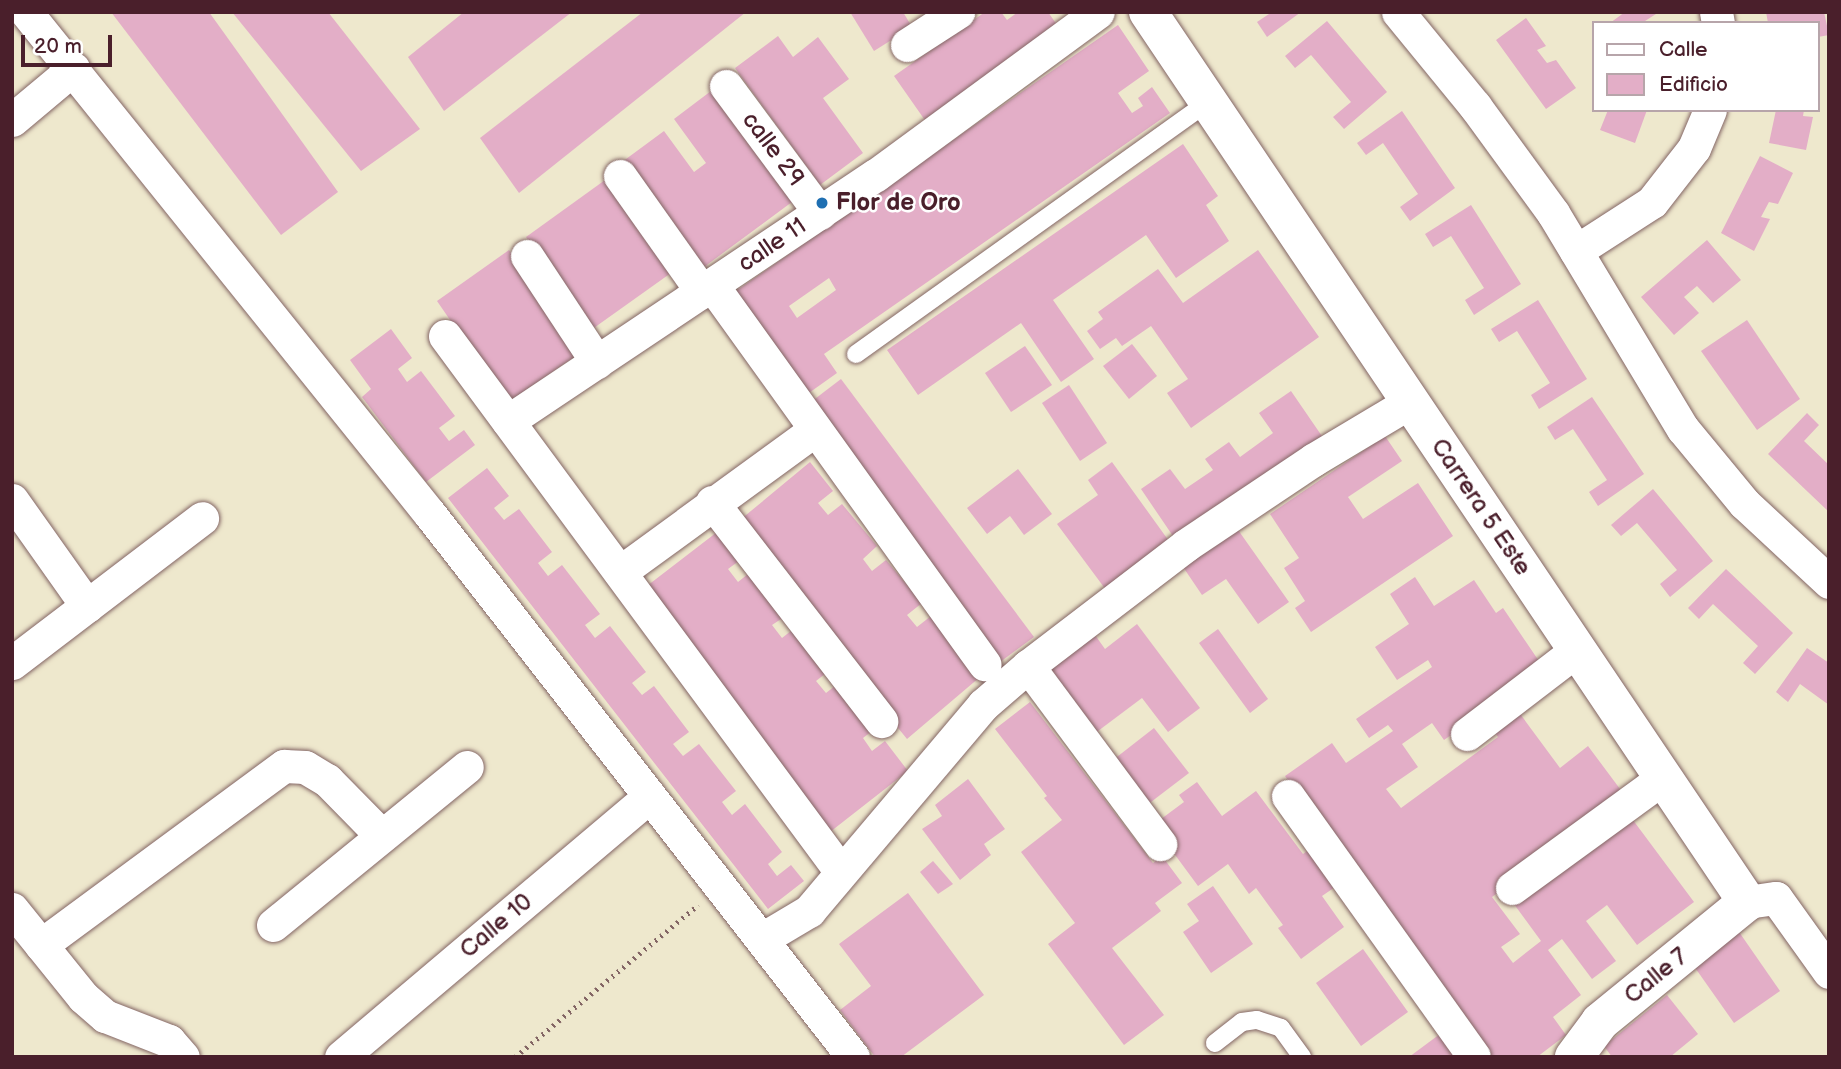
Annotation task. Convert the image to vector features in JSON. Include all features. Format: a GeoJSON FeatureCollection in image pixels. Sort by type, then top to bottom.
{"type":"FeatureCollection","features":[{"type":"Feature","properties":{"kind":"street"},"geometry":{"type":"LineString","coordinates":[[26,12],[429,513],[853,1057]]}},
{"type":"Feature","properties":{"kind":"street"},"geometry":{"type":"LineString","coordinates":[[907,45],[958,12]]}},
{"type":"Feature","properties":{"kind":"street","name":"calle 11"},"geometry":{"type":"LineString","coordinates":[[508,421],[820,213],[1098,12]]}},
{"type":"Feature","properties":{"kind":"street","name":"Carrera 5 Este"},"geometry":{"type":"LineString","coordinates":[[1148,12],[1747,902]]}},
{"type":"Feature","properties":{"kind":"street"},"geometry":{"type":"LineString","coordinates":[[1398,12],[1475,106],[1553,213],[1683,429],[1744,503],[1829,582]]}},
{"type":"Feature","properties":{"kind":"street"},"geometry":{"type":"LineString","coordinates":[[12,120],[72,69]]}},
{"type":"Feature","properties":{"kind":"street","name":"calle 29"},"geometry":{"type":"LineString","coordinates":[[726,86],[820,213]]}},
{"type":"Feature","properties":{"kind":"street"},"geometry":{"type":"LineString","coordinates":[[1576,251],[1652,202],[1694,148],[1709,112]]}},
{"type":"Feature","properties":{"kind":"street"},"geometry":{"type":"LineString","coordinates":[[620,176],[815,430],[984,664]]}},
{"type":"Feature","properties":{"kind":"street"},"geometry":{"type":"LineString","coordinates":[[527,257],[597,362]]}},
{"type":"Feature","properties":{"kind":"street"},"geometry":{"type":"LineString","coordinates":[[446,336],[841,872]]}},
{"type":"Feature","properties":{"kind":"street"},"geometry":{"type":"LineString","coordinates":[[762,939],[809,911],[983,705],[1028,666],[1186,545],[1313,460],[1410,402]]}},
{"type":"Feature","properties":{"kind":"street"},"geometry":{"type":"LineString","coordinates":[[620,572],[712,502],[815,430]]}},
{"type":"Feature","properties":{"kind":"street"},"geometry":{"type":"LineString","coordinates":[[12,500],[87,606]]}},
{"type":"Feature","properties":{"kind":"street"},"geometry":{"type":"LineString","coordinates":[[712,502],[881,720]]}},
{"type":"Feature","properties":{"kind":"street"},"geometry":{"type":"LineString","coordinates":[[12,663],[202,518]]}},
{"type":"Feature","properties":{"kind":"street"},"geometry":{"type":"LineString","coordinates":[[1466,734],[1577,650]]}},
{"type":"Feature","properties":{"kind":"street"},"geometry":{"type":"LineString","coordinates":[[1028,666],[1160,844]]}},
{"type":"Feature","properties":{"kind":"street"},"geometry":{"type":"LineString","coordinates":[[41,945],[284,766],[305,768],[327,780],[382,836]]}},
{"type":"Feature","properties":{"kind":"street"},"geometry":{"type":"LineString","coordinates":[[273,925],[467,767]]}},
{"type":"Feature","properties":{"kind":"street"},"geometry":{"type":"LineString","coordinates":[[1512,888],[1663,778]]}},
{"type":"Feature","properties":{"kind":"street","name":"Calle 10"},"geometry":{"type":"LineString","coordinates":[[341,1057],[650,796]]}},
{"type":"Feature","properties":{"kind":"street"},"geometry":{"type":"LineString","coordinates":[[1288,796],[1474,1057]]}},
{"type":"Feature","properties":{"kind":"street"},"geometry":{"type":"LineString","coordinates":[[1747,902],[1776,898],[1829,972]]}},
{"type":"Feature","properties":{"kind":"street","name":"Calle 7"},"geometry":{"type":"LineString","coordinates":[[1574,1057],[1600,1022],[1747,902]]}},
{"type":"Feature","properties":{"kind":"street"},"geometry":{"type":"LineString","coordinates":[[12,909],[83,997],[105,1016],[169,1041],[183,1057]]}},
{"type":"Feature","properties":{"kind":"lane"},"geometry":{"type":"LineString","coordinates":[[856,354],[1208,102]]}},
{"type":"Feature","properties":{"kind":"lane"},"geometry":{"type":"LineString","coordinates":[[1215,1043],[1242,1022],[1257,1020],[1281,1028],[1302,1057]]}},
{"type":"Feature","properties":{"kind":"path"},"geometry":{"type":"LineString","coordinates":[[515,1057],[701,902]]}},
{"type":"Feature","properties":{"kind":"building"},"geometry":{"type":"Polygon","coordinates":[[[111,12],[209,12],[338,192],[281,235],[111,12]]]}},
{"type":"Feature","properties":{"kind":"building"},"geometry":{"type":"Polygon","coordinates":[[[232,12],[328,12],[420,129],[361,171],[232,12]]]}},
{"type":"Feature","properties":{"kind":"building"},"geometry":{"type":"Polygon","coordinates":[[[464,12],[572,12],[444,111],[408,57],[464,12]]]}},
{"type":"Feature","properties":{"kind":"building"},"geometry":{"type":"Polygon","coordinates":[[[643,12],[746,12],[519,193],[480,138],[643,12]]]}},
{"type":"Feature","properties":{"kind":"building"},"geometry":{"type":"Polygon","coordinates":[[[850,12],[903,12],[912,27],[874,51],[850,12]]]}},
{"type":"Feature","properties":{"kind":"building"},"geometry":{"type":"Polygon","coordinates":[[[985,12],[1001,12],[1007,20],[1018,12],[1048,12],[1062,32],[929,126],[894,76],[985,12]]]}},
{"type":"Feature","properties":{"kind":"building"},"geometry":{"type":"Polygon","coordinates":[[[1272,12],[1301,12],[1267,37],[1257,22],[1272,12]]]}},
{"type":"Feature","properties":{"kind":"building"},"geometry":{"type":"Polygon","coordinates":[[[1625,12],[1659,12],[1645,21],[1613,21],[1625,12]]]}},
{"type":"Feature","properties":{"kind":"building"},"geometry":{"type":"Polygon","coordinates":[[[1766,12],[1824,12],[1829,35],[1820,37],[1820,21],[1768,21],[1766,12]]]}},
{"type":"Feature","properties":{"kind":"building"},"geometry":{"type":"Polygon","coordinates":[[[1526,18],[1546,46],[1537,50],[1547,63],[1556,60],[1576,88],[1546,109],[1496,40],[1526,18]]]}},
{"type":"Feature","properties":{"kind":"building"},"geometry":{"type":"Polygon","coordinates":[[[1327,21],[1387,92],[1344,129],[1333,117],[1351,102],[1311,55],[1295,68],[1285,56],[1327,21]]]}},
{"type":"Feature","properties":{"kind":"building"},"geometry":{"type":"Polygon","coordinates":[[[1118,25],[1149,71],[1118,93],[1132,113],[1143,106],[1138,98],[1152,87],[1170,113],[824,354],[837,373],[799,400],[726,298],[1118,25]],[[829,278],[789,306],[797,318],[836,290],[829,278]]]}},
{"type":"Feature","properties":{"kind":"building"},"geometry":{"type":"Polygon","coordinates":[[[778,36],[793,57],[818,37],[849,79],[823,98],[863,153],[820,185],[735,68],[778,36]]]}},
{"type":"Feature","properties":{"kind":"building"},"geometry":{"type":"Polygon","coordinates":[[[715,88],[796,199],[700,270],[622,162],[664,131],[694,172],[706,163],[674,119],[715,88]]]}},
{"type":"Feature","properties":{"kind":"building"},"geometry":{"type":"Polygon","coordinates":[[[1402,111],[1455,188],[1410,221],[1400,207],[1418,194],[1383,143],[1366,155],[1357,143],[1402,111]]]}},
{"type":"Feature","properties":{"kind":"building"},"geometry":{"type":"Polygon","coordinates":[[[1607,112],[1646,112],[1635,143],[1600,130],[1607,112]]]}},
{"type":"Feature","properties":{"kind":"building"},"geometry":{"type":"Polygon","coordinates":[[[1776,112],[1804,112],[1803,116],[1813,117],[1806,150],[1769,143],[1776,112]]]}},
{"type":"Feature","properties":{"kind":"building"},"geometry":{"type":"Polygon","coordinates":[[[1183,144],[1218,196],[1206,205],[1229,241],[1176,278],[1146,235],[1053,300],[1094,359],[1061,382],[1021,323],[918,395],[887,350],[1183,144]]]}},
{"type":"Feature","properties":{"kind":"building"},"geometry":{"type":"Polygon","coordinates":[[[1760,156],[1793,173],[1778,204],[1769,202],[1761,217],[1770,219],[1754,251],[1721,233],[1760,156]]]}},
{"type":"Feature","properties":{"kind":"building"},"geometry":{"type":"Polygon","coordinates":[[[612,175],[678,268],[591,330],[526,237],[612,175]]]}},
{"type":"Feature","properties":{"kind":"building"},"geometry":{"type":"Polygon","coordinates":[[[1471,205],[1521,284],[1474,315],[1465,300],[1484,288],[1451,236],[1433,247],[1425,234],[1471,205]]]}},
{"type":"Feature","properties":{"kind":"building"},"geometry":{"type":"Polygon","coordinates":[[[1707,240],[1741,280],[1713,303],[1697,286],[1684,297],[1699,313],[1674,335],[1641,297],[1707,240]]]}},
{"type":"Feature","properties":{"kind":"building"},"geometry":{"type":"Polygon","coordinates":[[[509,250],[580,353],[507,403],[437,301],[509,250]]]}},
{"type":"Feature","properties":{"kind":"building"},"geometry":{"type":"Polygon","coordinates":[[[1258,250],[1319,337],[1191,428],[1167,393],[1188,379],[1151,326],[1122,346],[1116,338],[1100,349],[1087,331],[1103,319],[1098,312],[1158,269],[1183,303],[1258,250]]]}},
{"type":"Feature","properties":{"kind":"building"},"geometry":{"type":"Polygon","coordinates":[[[1538,300],[1587,379],[1539,409],[1531,395],[1550,383],[1517,331],[1499,342],[1491,329],[1538,300]]]}},
{"type":"Feature","properties":{"kind":"building"},"geometry":{"type":"Polygon","coordinates":[[[1747,320],[1800,399],[1757,430],[1701,351],[1747,320]]]}},
{"type":"Feature","properties":{"kind":"building"},"geometry":{"type":"Polygon","coordinates":[[[391,329],[412,358],[398,369],[407,382],[421,371],[455,416],[439,428],[449,441],[464,430],[475,445],[426,482],[362,397],[371,389],[350,360],[391,329]]]}},
{"type":"Feature","properties":{"kind":"building"},"geometry":{"type":"Polygon","coordinates":[[[1132,344],[1157,376],[1129,399],[1103,366],[1132,344]]]}},
{"type":"Feature","properties":{"kind":"building"},"geometry":{"type":"Polygon","coordinates":[[[1025,346],[1052,385],[1011,412],[985,373],[1025,346]]]}},
{"type":"Feature","properties":{"kind":"building"},"geometry":{"type":"Polygon","coordinates":[[[841,379],[1034,637],[996,665],[803,408],[841,379]]]}},
{"type":"Feature","properties":{"kind":"building"},"geometry":{"type":"Polygon","coordinates":[[[1069,385],[1107,443],[1080,461],[1042,403],[1069,385]]]}},
{"type":"Feature","properties":{"kind":"building"},"geometry":{"type":"Polygon","coordinates":[[[1291,391],[1326,442],[1179,545],[1141,489],[1170,469],[1185,489],[1213,470],[1205,459],[1229,442],[1240,457],[1273,433],[1259,413],[1291,391]]]}},
{"type":"Feature","properties":{"kind":"building"},"geometry":{"type":"Polygon","coordinates":[[[1592,397],[1644,474],[1598,506],[1589,492],[1607,480],[1573,429],[1555,440],[1547,427],[1592,397]]]}},
{"type":"Feature","properties":{"kind":"building"},"geometry":{"type":"Polygon","coordinates":[[[1807,413],[1819,425],[1804,441],[1829,465],[1829,512],[1768,454],[1807,413]]]}},
{"type":"Feature","properties":{"kind":"building"},"geometry":{"type":"Polygon","coordinates":[[[1385,436],[1402,461],[1348,497],[1363,519],[1418,483],[1453,536],[1311,632],[1295,608],[1305,601],[1284,568],[1299,558],[1270,514],[1385,436]]]}},
{"type":"Feature","properties":{"kind":"building"},"geometry":{"type":"Polygon","coordinates":[[[810,462],[833,491],[818,503],[828,515],[842,504],[877,546],[863,559],[872,571],[886,560],[922,603],[907,615],[917,627],[931,616],[980,677],[907,739],[734,525],[810,462]]]}},
{"type":"Feature","properties":{"kind":"building"},"geometry":{"type":"Polygon","coordinates":[[[1112,462],[1174,548],[1109,594],[1057,524],[1098,495],[1088,480],[1112,462]]]}},
{"type":"Feature","properties":{"kind":"building"},"geometry":{"type":"Polygon","coordinates":[[[487,468],[509,496],[494,508],[504,520],[519,509],[552,552],[538,563],[548,576],[562,565],[600,614],[585,625],[595,638],[610,626],[646,672],[632,683],[642,695],[654,686],[689,732],[673,744],[683,756],[699,744],[736,791],[722,802],[732,815],[745,804],[782,852],[768,864],[777,876],[791,865],[804,881],[768,909],[448,498],[487,468]]]}},
{"type":"Feature","properties":{"kind":"building"},"geometry":{"type":"Polygon","coordinates":[[[1018,469],[1052,514],[1024,535],[1010,516],[987,534],[967,508],[1018,469]]]}},
{"type":"Feature","properties":{"kind":"building"},"geometry":{"type":"Polygon","coordinates":[[[1653,489],[1713,561],[1670,597],[1660,584],[1677,570],[1637,523],[1621,536],[1611,525],[1653,489]]]}},
{"type":"Feature","properties":{"kind":"building"},"geometry":{"type":"Polygon","coordinates":[[[1236,527],[1289,602],[1258,624],[1226,579],[1202,595],[1181,564],[1236,527]]]}},
{"type":"Feature","properties":{"kind":"building"},"geometry":{"type":"Polygon","coordinates":[[[721,529],[743,558],[728,569],[738,582],[753,570],[787,615],[772,625],[782,638],[796,627],[830,670],[816,681],[826,693],[840,682],[876,728],[863,738],[872,751],[885,741],[908,771],[830,832],[643,589],[721,529]]]}},
{"type":"Feature","properties":{"kind":"building"},"geometry":{"type":"Polygon","coordinates":[[[1726,569],[1793,633],[1755,674],[1743,663],[1758,646],[1713,604],[1699,619],[1688,608],[1726,569]]]}},
{"type":"Feature","properties":{"kind":"building"},"geometry":{"type":"Polygon","coordinates":[[[1415,577],[1434,606],[1474,580],[1496,613],[1503,608],[1545,670],[1444,740],[1432,723],[1402,744],[1418,767],[1386,789],[1401,808],[1498,737],[1493,730],[1518,711],[1560,768],[1588,746],[1626,797],[1492,897],[1520,934],[1501,947],[1513,963],[1541,941],[1511,900],[1627,812],[1694,902],[1637,945],[1607,905],[1586,921],[1616,961],[1592,979],[1562,939],[1548,950],[1581,995],[1553,1017],[1566,1035],[1537,1057],[1480,1057],[1285,776],[1332,743],[1346,763],[1393,731],[1388,725],[1369,738],[1356,719],[1432,667],[1428,660],[1397,680],[1375,647],[1409,624],[1390,594],[1415,577]]]}},
{"type":"Feature","properties":{"kind":"building"},"geometry":{"type":"Polygon","coordinates":[[[1137,624],[1200,708],[1168,732],[1142,698],[1094,734],[1046,671],[1095,635],[1105,649],[1137,624]]]}},
{"type":"Feature","properties":{"kind":"building"},"geometry":{"type":"Polygon","coordinates":[[[1218,629],[1268,699],[1250,713],[1199,643],[1218,629]]]}},
{"type":"Feature","properties":{"kind":"building"},"geometry":{"type":"Polygon","coordinates":[[[1807,648],[1829,663],[1829,705],[1800,684],[1788,702],[1776,692],[1807,648]]]}},
{"type":"Feature","properties":{"kind":"building"},"geometry":{"type":"Polygon","coordinates":[[[1030,702],[1153,863],[1162,856],[1182,883],[1155,903],[1161,911],[1112,948],[1164,1015],[1124,1045],[1048,944],[1075,923],[1021,852],[1062,820],[1044,798],[1047,796],[995,729],[1030,702]]]}},
{"type":"Feature","properties":{"kind":"building"},"geometry":{"type":"Polygon","coordinates":[[[1154,728],[1189,773],[1147,805],[1113,760],[1154,728]]]}},
{"type":"Feature","properties":{"kind":"building"},"geometry":{"type":"Polygon","coordinates":[[[968,779],[1005,829],[984,844],[991,855],[960,880],[922,829],[942,816],[935,805],[968,779]]]}},
{"type":"Feature","properties":{"kind":"building"},"geometry":{"type":"Polygon","coordinates":[[[1197,782],[1222,816],[1256,791],[1303,854],[1311,848],[1338,885],[1322,896],[1344,927],[1301,959],[1278,928],[1283,925],[1256,888],[1249,894],[1228,864],[1198,886],[1153,825],[1184,802],[1179,795],[1197,782]]]}},
{"type":"Feature","properties":{"kind":"building"},"geometry":{"type":"Polygon","coordinates":[[[933,861],[953,884],[938,894],[920,872],[933,861]]]}},
{"type":"Feature","properties":{"kind":"building"},"geometry":{"type":"Polygon","coordinates":[[[1213,886],[1253,944],[1211,973],[1183,932],[1199,921],[1187,904],[1213,886]]]}},
{"type":"Feature","properties":{"kind":"building"},"geometry":{"type":"Polygon","coordinates":[[[908,893],[984,995],[901,1057],[875,1057],[840,1010],[871,986],[839,944],[908,893]]]}},
{"type":"Feature","properties":{"kind":"building"},"geometry":{"type":"Polygon","coordinates":[[[1737,929],[1780,991],[1734,1023],[1691,962],[1737,929]]]}},
{"type":"Feature","properties":{"kind":"building"},"geometry":{"type":"Polygon","coordinates":[[[1363,949],[1408,1012],[1361,1046],[1316,983],[1363,949]]]}},
{"type":"Feature","properties":{"kind":"building"},"geometry":{"type":"Polygon","coordinates":[[[1667,995],[1698,1034],[1670,1057],[1612,1057],[1604,1046],[1667,995]]]}},
{"type":"Feature","properties":{"kind":"building"},"geometry":{"type":"Polygon","coordinates":[[[1440,1034],[1457,1057],[1409,1057],[1440,1034]]]}},
{"type":"Feature","properties":{"kind":"place","name":"Flor de Oro"},"geometry":{"type":"Point","coordinates":[822,203]}}]}
